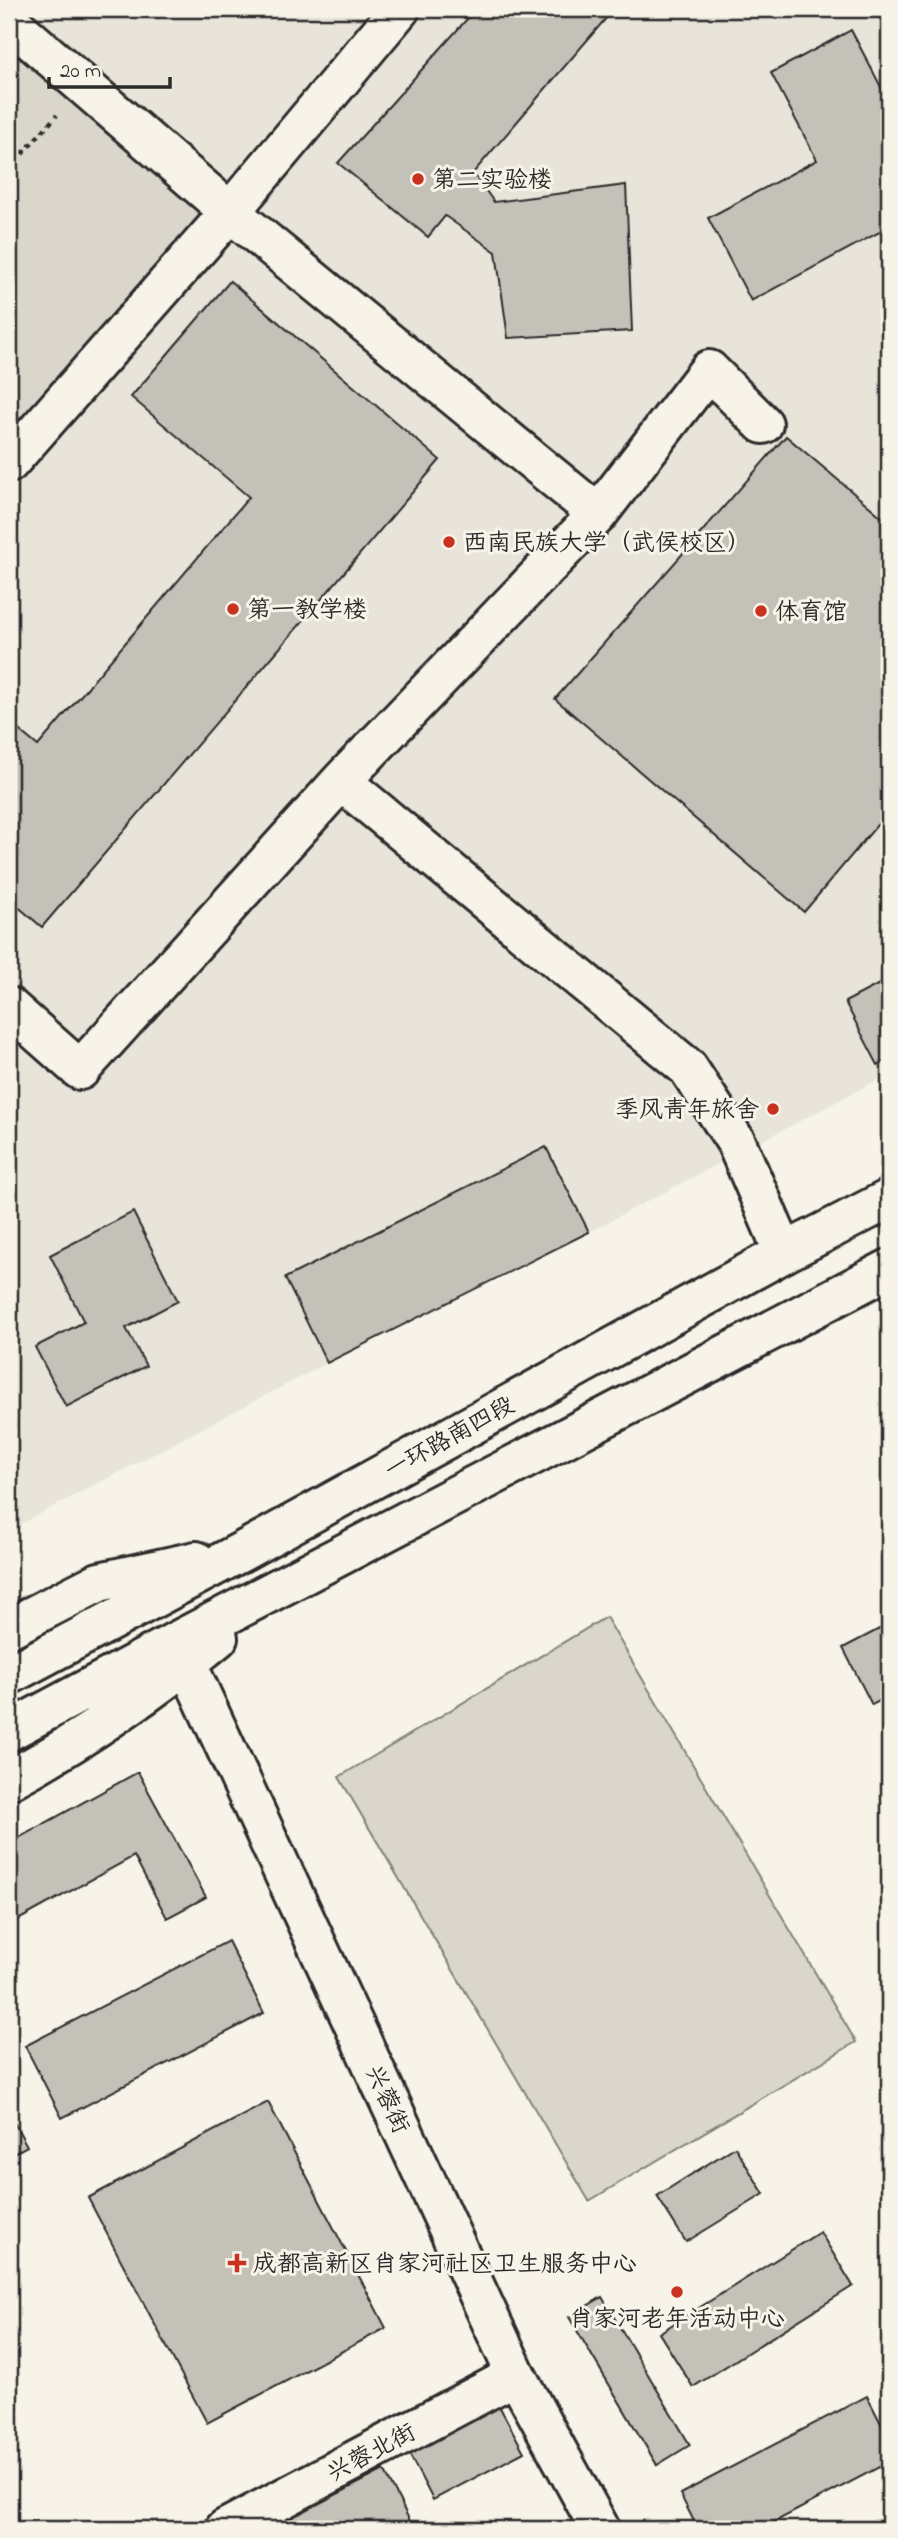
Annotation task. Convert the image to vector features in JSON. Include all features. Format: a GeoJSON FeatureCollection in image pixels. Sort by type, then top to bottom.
{"type":"FeatureCollection","features":[{"type":"Feature","properties":{"kind":"street"},"geometry":{"type":"LineString","coordinates":[[9,463],[230,212],[400,9]]}},
{"type":"Feature","properties":{"kind":"street"},"geometry":{"type":"LineString","coordinates":[[9,21],[230,212],[598,514]]}},
{"type":"Feature","properties":{"kind":"street"},"geometry":{"type":"LineString","coordinates":[[9,1007],[80,1070],[341,781],[598,514],[709,370],[764,424]]}},
{"type":"Feature","properties":{"kind":"street"},"geometry":{"type":"LineString","coordinates":[[341,781],[688,1068],[736,1142],[784,1253]]}},
{"type":"Feature","properties":{"kind":"street","name":"一环路南四段"},"geometry":{"type":"LineString","coordinates":[[9,1675],[243,1551],[784,1253],[889,1199]]}},
{"type":"Feature","properties":{"kind":"street"},"geometry":{"type":"LineString","coordinates":[[9,1731],[889,1269]]}},
{"type":"Feature","properties":{"kind":"street"},"geometry":{"type":"LineString","coordinates":[[9,1628],[99,1582],[243,1551]]}},
{"type":"Feature","properties":{"kind":"street"},"geometry":{"type":"LineString","coordinates":[[9,1780],[64,1748],[187,1664],[281,1587]]}},
{"type":"Feature","properties":{"kind":"street","name":"兴蓉街"},"geometry":{"type":"LineString","coordinates":[[187,1664],[516,2375],[600,2529]]}},
{"type":"Feature","properties":{"kind":"street","name":"兴蓉北街"},"geometry":{"type":"LineString","coordinates":[[225,2529],[516,2375]]}},
{"type":"Feature","properties":{"kind":"path"},"geometry":{"type":"LineString","coordinates":[[9,169],[83,85]]}},
{"type":"Feature","properties":{"kind":"shaded area","name":"西南民族大学（武侯校区）"},"geometry":{"type":"Polygon","coordinates":[[[9,9],[889,9],[889,1074],[589,1232],[327,1363],[9,1530],[9,9]]]}},
{"type":"Feature","properties":{"kind":"shaded area"},"geometry":{"type":"Polygon","coordinates":[[[9,21],[230,212],[9,463],[9,21]]]}},
{"type":"Feature","properties":{"kind":"shaded area"},"geometry":{"type":"Polygon","coordinates":[[[606,1617],[856,2042],[589,2201],[339,1777],[606,1617]]]}},
{"type":"Feature","properties":{"kind":"building","name":"第二实验楼"},"geometry":{"type":"Polygon","coordinates":[[[476,9],[614,9],[473,173],[494,202],[626,185],[632,331],[508,338],[496,252],[445,216],[428,237],[338,163],[476,9]]]}},
{"type":"Feature","properties":{"kind":"building"},"geometry":{"type":"Polygon","coordinates":[[[851,30],[889,102],[889,227],[751,301],[708,218],[817,160],[771,73],[851,30]]]}},
{"type":"Feature","properties":{"kind":"building","name":"第一教学楼"},"geometry":{"type":"Polygon","coordinates":[[[230,281],[440,460],[42,927],[9,899],[9,722],[38,746],[249,497],[131,397],[230,281]]]}},
{"type":"Feature","properties":{"kind":"building","name":"体育馆"},"geometry":{"type":"Polygon","coordinates":[[[786,436],[889,523],[889,811],[804,912],[555,699],[786,436]]]}},
{"type":"Feature","properties":{"kind":"building"},"geometry":{"type":"Polygon","coordinates":[[[889,979],[889,1059],[878,1065],[845,1002],[889,979]]]}},
{"type":"Feature","properties":{"kind":"building"},"geometry":{"type":"Polygon","coordinates":[[[546,1147],[589,1232],[327,1363],[285,1278],[546,1147]]]}},
{"type":"Feature","properties":{"kind":"building"},"geometry":{"type":"Polygon","coordinates":[[[133,1212],[178,1301],[126,1328],[146,1366],[66,1407],[35,1347],[84,1322],[50,1255],[133,1212]]]}},
{"type":"Feature","properties":{"kind":"building"},"geometry":{"type":"Polygon","coordinates":[[[889,1624],[889,1696],[872,1705],[843,1648],[889,1624]]]}},
{"type":"Feature","properties":{"kind":"building"},"geometry":{"type":"Polygon","coordinates":[[[138,1772],[206,1897],[167,1918],[134,1856],[9,1925],[9,1843],[138,1772]]]}},
{"type":"Feature","properties":{"kind":"building"},"geometry":{"type":"Polygon","coordinates":[[[228,1941],[264,2013],[62,2118],[25,2046],[228,1941]]]}},
{"type":"Feature","properties":{"kind":"building","name":"成都高新区肖家河社区卫生服务中心"},"geometry":{"type":"Polygon","coordinates":[[[268,2102],[386,2328],[207,2423],[88,2198],[268,2102]]]}},
{"type":"Feature","properties":{"kind":"building"},"geometry":{"type":"Polygon","coordinates":[[[9,2113],[27,2146],[9,2156],[9,2113]]]}},
{"type":"Feature","properties":{"kind":"building"},"geometry":{"type":"Polygon","coordinates":[[[735,2147],[764,2194],[686,2242],[657,2196],[735,2147]]]}},
{"type":"Feature","properties":{"kind":"building"},"geometry":{"type":"Polygon","coordinates":[[[820,2232],[853,2286],[693,2387],[659,2333],[820,2232]]]}},
{"type":"Feature","properties":{"kind":"building"},"geometry":{"type":"Polygon","coordinates":[[[602,2297],[690,2445],[657,2465],[569,2317],[602,2297]]]}},
{"type":"Feature","properties":{"kind":"building"},"geometry":{"type":"Polygon","coordinates":[[[867,2396],[889,2439],[889,2462],[761,2529],[698,2529],[680,2494],[867,2396]]]}},
{"type":"Feature","properties":{"kind":"building"},"geometry":{"type":"Polygon","coordinates":[[[497,2402],[524,2452],[433,2500],[407,2450],[497,2402]]]}},
{"type":"Feature","properties":{"kind":"building"},"geometry":{"type":"Polygon","coordinates":[[[384,2470],[414,2529],[269,2529],[384,2470]]]}},
{"type":"Feature","properties":{"kind":"place","name":"第二实验楼"},"geometry":{"type":"Point","coordinates":[418,179]}},
{"type":"Feature","properties":{"kind":"place","name":"西南民族大学（武侯校区）"},"geometry":{"type":"Point","coordinates":[449,542]}},
{"type":"Feature","properties":{"kind":"place","name":"第一教学楼"},"geometry":{"type":"Point","coordinates":[233,609]}},
{"type":"Feature","properties":{"kind":"place","name":"体育馆"},"geometry":{"type":"Point","coordinates":[761,611]}},
{"type":"Feature","properties":{"kind":"place","name":"季风青年旅舍"},"geometry":{"type":"Point","coordinates":[773,1109]}},
{"type":"Feature","properties":{"kind":"place","name":"成都高新区肖家河社区卫生服务中心"},"geometry":{"type":"Point","coordinates":[237,2263]}},
{"type":"Feature","properties":{"kind":"place","name":"肖家河老年活动中心"},"geometry":{"type":"Point","coordinates":[677,2292]}}]}
